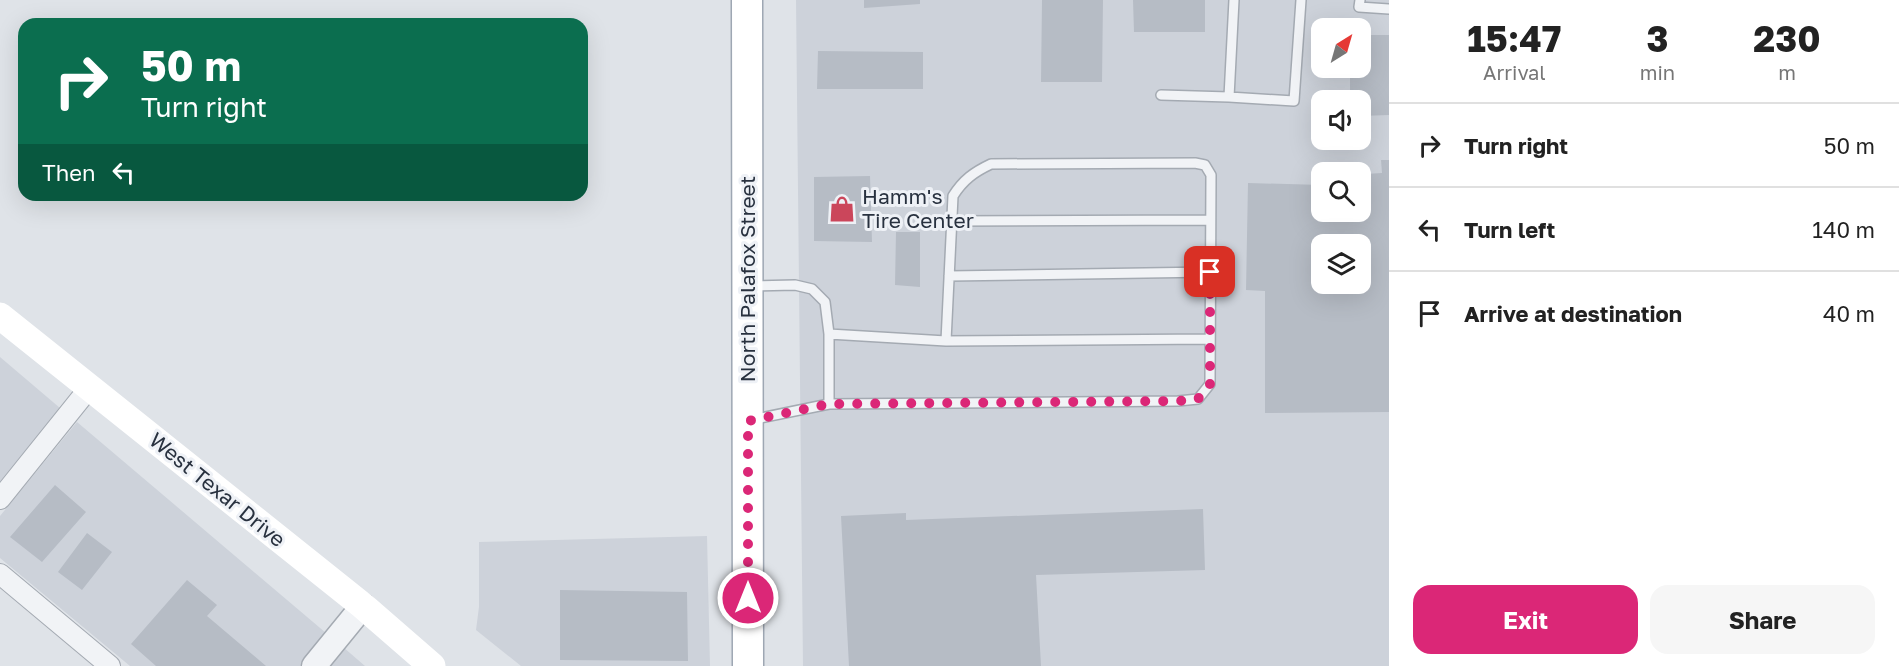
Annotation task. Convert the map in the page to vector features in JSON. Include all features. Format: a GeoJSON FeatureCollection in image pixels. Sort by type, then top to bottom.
{"type":"FeatureCollection","features":[{"type":"Feature","properties":{"kind":"main road","name":"North Palafox Street"},"geometry":{"type":"LineString","coordinates":[[747,0],[748,666]]}},
{"type":"Feature","properties":{"kind":"main road","name":"West Texar Drive"},"geometry":{"type":"LineString","coordinates":[[0,316],[363,606],[432,666]]}},
{"type":"Feature","properties":{"kind":"street"},"geometry":{"type":"LineString","coordinates":[[0,499],[90,387]]}},
{"type":"Feature","properties":{"kind":"street"},"geometry":{"type":"LineString","coordinates":[[0,574],[110,666]]}},
{"type":"Feature","properties":{"kind":"street"},"geometry":{"type":"LineString","coordinates":[[314,666],[363,606]]}},
{"type":"Feature","properties":{"kind":"lane"},"geometry":{"type":"LineString","coordinates":[[1229,98],[1234,0]]}},
{"type":"Feature","properties":{"kind":"lane"},"geometry":{"type":"LineString","coordinates":[[1161,95],[1294,101],[1301,0]]}},
{"type":"Feature","properties":{"kind":"lane"},"geometry":{"type":"LineString","coordinates":[[1360,0],[1359,7],[1389,9]]}},
{"type":"Feature","properties":{"kind":"lane"},"geometry":{"type":"LineString","coordinates":[[748,421],[829,404],[1198,399],[1210,384],[1211,175],[1205,165],[1195,163],[991,164],[963,180],[953,196],[946,340]]}},
{"type":"Feature","properties":{"kind":"lane"},"geometry":{"type":"LineString","coordinates":[[952,221],[1210,220]]}},
{"type":"Feature","properties":{"kind":"lane"},"geometry":{"type":"LineString","coordinates":[[949,276],[1210,272]]}},
{"type":"Feature","properties":{"kind":"lane"},"geometry":{"type":"LineString","coordinates":[[748,286],[795,285],[812,289],[825,302],[829,334],[829,404]]}},
{"type":"Feature","properties":{"kind":"lane"},"geometry":{"type":"LineString","coordinates":[[829,334],[946,340],[1210,339]]}},
{"type":"Feature","properties":{"kind":"shaded area"},"geometry":{"type":"Polygon","coordinates":[[[796,0],[1389,0],[1389,666],[803,666],[796,0]]]}},
{"type":"Feature","properties":{"kind":"shaded area"},"geometry":{"type":"Polygon","coordinates":[[[0,357],[60,408],[0,482],[0,357]]]}},
{"type":"Feature","properties":{"kind":"shaded area"},"geometry":{"type":"Polygon","coordinates":[[[77,422],[326,633],[300,666],[130,666],[0,558],[0,516],[77,422]]]}},
{"type":"Feature","properties":{"kind":"shaded area"},"geometry":{"type":"Polygon","coordinates":[[[707,536],[710,666],[521,666],[476,630],[479,607],[479,542],[707,536]]]}},
{"type":"Feature","properties":{"kind":"shaded area"},"geometry":{"type":"Polygon","coordinates":[[[343,647],[365,666],[328,666],[343,647]]]}},
{"type":"Feature","properties":{"kind":"building"},"geometry":{"type":"Polygon","coordinates":[[[864,0],[920,0],[920,4],[864,8],[864,0]]]}},
{"type":"Feature","properties":{"kind":"building"},"geometry":{"type":"Polygon","coordinates":[[[1042,0],[1103,0],[1102,82],[1041,82],[1042,0]]]}},
{"type":"Feature","properties":{"kind":"building"},"geometry":{"type":"Polygon","coordinates":[[[1133,0],[1205,0],[1205,32],[1134,32],[1133,0]]]}},
{"type":"Feature","properties":{"kind":"building"},"geometry":{"type":"Polygon","coordinates":[[[1371,35],[1389,35],[1389,115],[1371,116],[1371,90],[1350,90],[1350,78],[1371,78],[1371,35]]]}},
{"type":"Feature","properties":{"kind":"building"},"geometry":{"type":"Polygon","coordinates":[[[818,51],[923,52],[923,89],[817,89],[818,51]]]}},
{"type":"Feature","properties":{"kind":"building"},"geometry":{"type":"Polygon","coordinates":[[[1381,160],[1389,160],[1389,412],[1265,413],[1265,291],[1246,290],[1248,183],[1311,185],[1311,222],[1371,222],[1371,174],[1382,173],[1381,160]]]}},
{"type":"Feature","properties":{"kind":"building","name":"Hamm's Tire Center"},"geometry":{"type":"Polygon","coordinates":[[[870,176],[872,242],[814,241],[814,177],[870,176]]]}},
{"type":"Feature","properties":{"kind":"building"},"geometry":{"type":"Polygon","coordinates":[[[896,232],[920,232],[920,287],[895,285],[896,232]]]}},
{"type":"Feature","properties":{"kind":"building"},"geometry":{"type":"Polygon","coordinates":[[[55,485],[86,512],[42,562],[10,537],[55,485]]]}},
{"type":"Feature","properties":{"kind":"building"},"geometry":{"type":"Polygon","coordinates":[[[1203,509],[1205,570],[1036,575],[1041,666],[849,666],[841,516],[906,513],[906,520],[1203,509]]]}},
{"type":"Feature","properties":{"kind":"building"},"geometry":{"type":"Polygon","coordinates":[[[87,533],[112,552],[82,590],[58,572],[87,533]]]}},
{"type":"Feature","properties":{"kind":"building"},"geometry":{"type":"Polygon","coordinates":[[[187,580],[217,605],[207,616],[266,666],[156,666],[131,644],[187,580]]]}},
{"type":"Feature","properties":{"kind":"building"},"geometry":{"type":"Polygon","coordinates":[[[560,590],[687,592],[688,661],[560,660],[560,590]]]}},
{"type":"Feature","properties":{"kind":"place","name":"Hamm's Tire Center"},"geometry":{"type":"Point","coordinates":[842,209]}},
{"type":"Feature","properties":{"kind":"route"},"geometry":{"type":"LineString","coordinates":[[748,598],[748,421],[829,404],[1198,399],[1210,384],[1210,272]]}}]}
